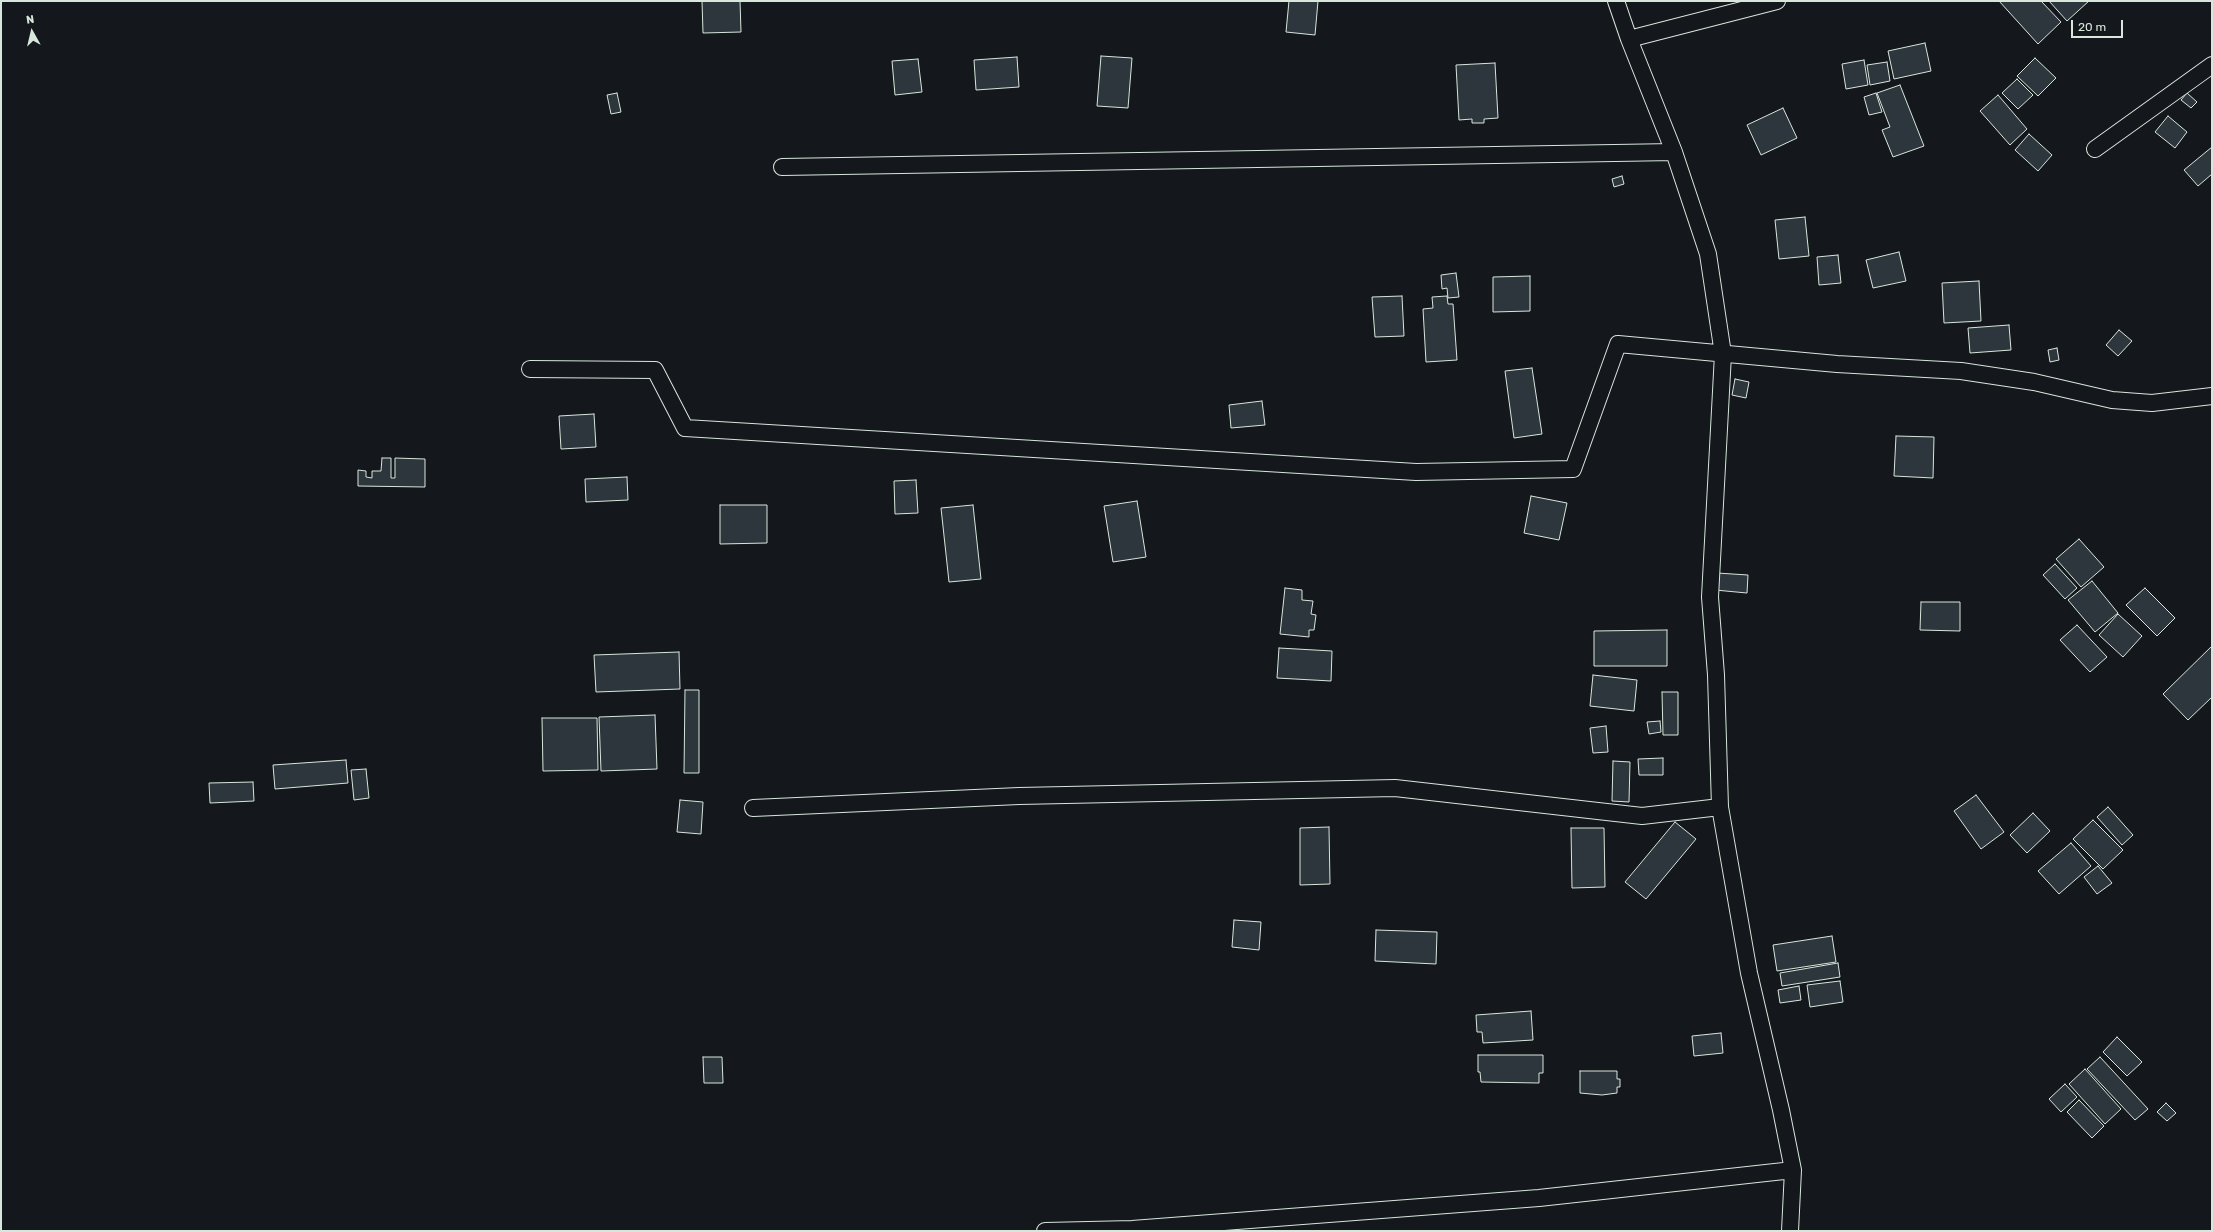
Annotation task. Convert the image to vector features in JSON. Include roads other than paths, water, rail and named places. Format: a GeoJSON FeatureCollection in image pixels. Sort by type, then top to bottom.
{"type":"FeatureCollection","features":[{"type":"Feature","properties":{"kind":"street"},"geometry":{"type":"LineString","coordinates":[[1616,1],[1629,39],[1674,152],[1708,254],[1723,354],[1710,597],[1716,675],[1720,807],[1749,973],[1781,1110],[1792,1170],[1790,1231]]}},
{"type":"Feature","properties":{"kind":"street"},"geometry":{"type":"LineString","coordinates":[[1629,39],[1777,1]]}},
{"type":"Feature","properties":{"kind":"street"},"geometry":{"type":"LineString","coordinates":[[2095,149],[2212,65]]}},
{"type":"Feature","properties":{"kind":"street"},"geometry":{"type":"LineString","coordinates":[[782,167],[1674,152]]}},
{"type":"Feature","properties":{"kind":"street"},"geometry":{"type":"LineString","coordinates":[[530,369],[655,370],[685,428],[1416,472],[1573,469],[1618,344],[1837,364],[1961,371],[2034,382],[2112,400],[2152,403],[2212,396]]}},
{"type":"Feature","properties":{"kind":"street"},"geometry":{"type":"LineString","coordinates":[[753,808],[1019,796],[1395,788],[1642,816],[1720,807]]}},
{"type":"Feature","properties":{"kind":"street"},"geometry":{"type":"LineString","coordinates":[[1045,1231],[1132,1229],[1531,1199],[1792,1170]]}}]}
